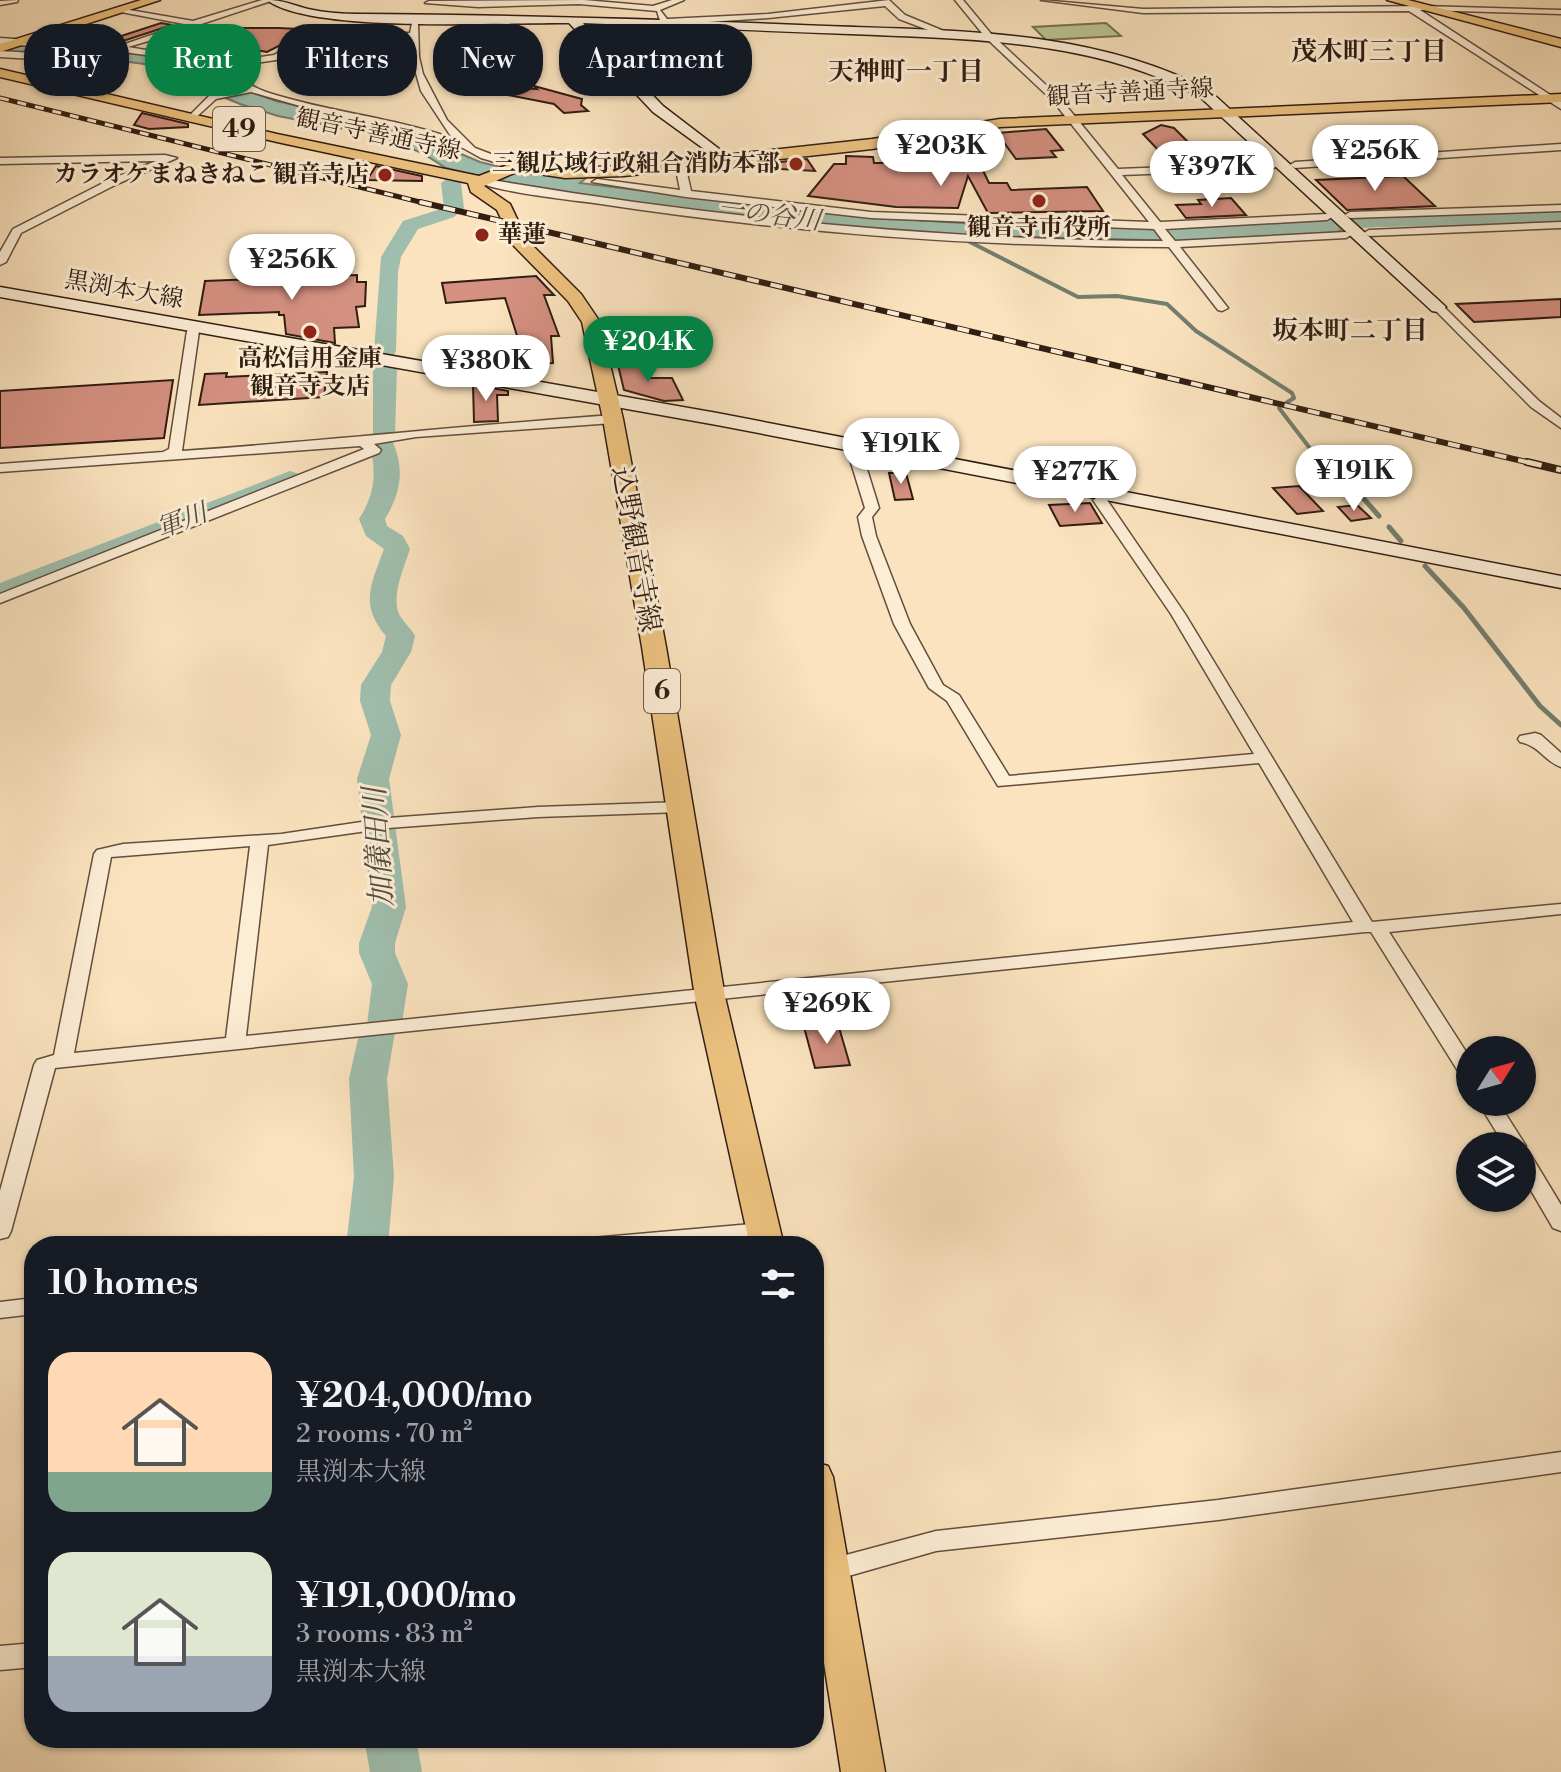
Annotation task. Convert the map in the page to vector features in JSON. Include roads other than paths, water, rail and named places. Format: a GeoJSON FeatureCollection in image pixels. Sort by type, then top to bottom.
{"type":"FeatureCollection","features":[{"type":"Feature","properties":{"kind":"main road"},"geometry":{"type":"LineString","coordinates":[[0,51],[122,6],[154,0]]}},
{"type":"Feature","properties":{"kind":"main road"},"geometry":{"type":"LineString","coordinates":[[1393,0],[1561,43]]}},
{"type":"Feature","properties":{"kind":"main road","name":"観音寺善通寺線"},"geometry":{"type":"LineString","coordinates":[[0,73],[482,180],[515,168],[588,174],[872,144],[985,125],[1226,112],[1557,101]]}},
{"type":"Feature","properties":{"kind":"main road","name":"込野観音寺線"},"geometry":{"type":"LineString","coordinates":[[482,180],[475,184],[477,189],[504,207],[520,242],[583,308],[591,322],[610,410],[681,807],[710,997],[765,1236]]}},
{"type":"Feature","properties":{"kind":"main road"},"geometry":{"type":"LineString","coordinates":[[824,1556],[863,1772]]}},
{"type":"Feature","properties":{"kind":"street"},"geometry":{"type":"LineString","coordinates":[[0,3],[14,0]]}},
{"type":"Feature","properties":{"kind":"street"},"geometry":{"type":"LineString","coordinates":[[223,13],[233,0]]}},
{"type":"Feature","properties":{"kind":"street"},"geometry":{"type":"LineString","coordinates":[[122,6],[192,23],[271,0],[306,12],[331,16],[572,19],[947,34],[1055,48],[1155,71],[1194,87],[1226,112],[1561,424]]}},
{"type":"Feature","properties":{"kind":"street"},"geometry":{"type":"LineString","coordinates":[[417,24],[432,2],[448,0]]}},
{"type":"Feature","properties":{"kind":"street"},"geometry":{"type":"LineString","coordinates":[[654,9],[680,0]]}},
{"type":"Feature","properties":{"kind":"street"},"geometry":{"type":"LineString","coordinates":[[959,0],[970,18],[1075,120],[1222,308]]}},
{"type":"Feature","properties":{"kind":"street"},"geometry":{"type":"LineString","coordinates":[[1045,0],[1109,9],[1418,8],[1561,12]]}},
{"type":"Feature","properties":{"kind":"street"},"geometry":{"type":"LineString","coordinates":[[1109,9],[1144,0]]}},
{"type":"Feature","properties":{"kind":"street"},"geometry":{"type":"LineString","coordinates":[[1250,0],[1361,9]]}},
{"type":"Feature","properties":{"kind":"street"},"geometry":{"type":"LineString","coordinates":[[669,23],[768,16],[885,1],[902,17],[947,34]]}},
{"type":"Feature","properties":{"kind":"street"},"geometry":{"type":"LineString","coordinates":[[432,2],[631,4],[654,9],[669,23]]}},
{"type":"Feature","properties":{"kind":"street"},"geometry":{"type":"LineString","coordinates":[[1418,8],[1557,101]]}},
{"type":"Feature","properties":{"kind":"street"},"geometry":{"type":"LineString","coordinates":[[572,19],[577,24]]}},
{"type":"Feature","properties":{"kind":"street"},"geometry":{"type":"LineString","coordinates":[[0,41],[24,43]]}},
{"type":"Feature","properties":{"kind":"street"},"geometry":{"type":"LineString","coordinates":[[0,51],[24,53]]}},
{"type":"Feature","properties":{"kind":"street"},"geometry":{"type":"LineString","coordinates":[[417,62],[423,88],[466,146]]}},
{"type":"Feature","properties":{"kind":"street"},"geometry":{"type":"LineString","coordinates":[[261,92],[304,106],[409,126],[466,146],[515,168]]}},
{"type":"Feature","properties":{"kind":"street"},"geometry":{"type":"LineString","coordinates":[[192,118],[218,96]]}},
{"type":"Feature","properties":{"kind":"street"},"geometry":{"type":"LineString","coordinates":[[646,96],[722,158]]}},
{"type":"Feature","properties":{"kind":"street"},"geometry":{"type":"LineString","coordinates":[[1295,165],[1561,147]]}},
{"type":"Feature","properties":{"kind":"street"},"geometry":{"type":"LineString","coordinates":[[0,161],[172,158],[113,182],[17,231],[0,262]]}},
{"type":"Feature","properties":{"kind":"street"},"geometry":{"type":"LineString","coordinates":[[680,164],[686,194]]}},
{"type":"Feature","properties":{"kind":"street"},"geometry":{"type":"LineString","coordinates":[[1115,172],[1272,166]]}},
{"type":"Feature","properties":{"kind":"street"},"geometry":{"type":"LineString","coordinates":[[482,180],[664,210],[927,236],[1171,244],[1561,225]]}},
{"type":"Feature","properties":{"kind":"street"},"geometry":{"type":"LineString","coordinates":[[597,182],[913,218],[1156,225],[1561,208]]}},
{"type":"Feature","properties":{"kind":"street"},"geometry":{"type":"LineString","coordinates":[[664,210],[686,194]]}},
{"type":"Feature","properties":{"kind":"street"},"geometry":{"type":"LineString","coordinates":[[0,225],[26,226]]}},
{"type":"Feature","properties":{"kind":"street","name":"黒渕本大線"},"geometry":{"type":"LineString","coordinates":[[0,292],[610,410],[1561,582]]}},
{"type":"Feature","properties":{"kind":"street"},"geometry":{"type":"LineString","coordinates":[[165,457],[175,451],[193,331]]}},
{"type":"Feature","properties":{"kind":"street"},"geometry":{"type":"LineString","coordinates":[[1501,365],[1561,415]]}},
{"type":"Feature","properties":{"kind":"street"},"geometry":{"type":"LineString","coordinates":[[0,468],[363,442],[610,410]]}},
{"type":"Feature","properties":{"kind":"street"},"geometry":{"type":"LineString","coordinates":[[0,599],[374,450],[363,442]]}},
{"type":"Feature","properties":{"kind":"street"},"geometry":{"type":"LineString","coordinates":[[855,453],[872,508],[865,517],[869,536],[902,624],[937,688],[953,698],[1004,782],[1263,758]]}},
{"type":"Feature","properties":{"kind":"street"},"geometry":{"type":"LineString","coordinates":[[1100,500],[1178,614],[1263,758],[1456,1053]]}},
{"type":"Feature","properties":{"kind":"street"},"geometry":{"type":"LineString","coordinates":[[1526,739],[1535,738],[1561,762]]}},
{"type":"Feature","properties":{"kind":"street"},"geometry":{"type":"LineString","coordinates":[[63,1061],[103,854],[123,849],[260,840],[380,824],[538,812],[681,807]]}},
{"type":"Feature","properties":{"kind":"street"},"geometry":{"type":"LineString","coordinates":[[235,1045],[260,840]]}},
{"type":"Feature","properties":{"kind":"street"},"geometry":{"type":"LineString","coordinates":[[0,1231],[44,1065],[63,1061],[1561,909]]}},
{"type":"Feature","properties":{"kind":"street"},"geometry":{"type":"LineString","coordinates":[[1536,1181],[1561,1223]]}},
{"type":"Feature","properties":{"kind":"street"},"geometry":{"type":"LineString","coordinates":[[0,1310],[24,1307]]}},
{"type":"Feature","properties":{"kind":"street"},"geometry":{"type":"LineString","coordinates":[[824,1556],[1218,1510],[1561,1462]]}},
{"type":"Feature","properties":{"kind":"street"},"geometry":{"type":"LineString","coordinates":[[0,1658],[24,1656]]}},
{"type":"Feature","properties":{"kind":"water"},"geometry":{"type":"Polygon","coordinates":[[[0,43],[24,45],[24,53],[0,52],[0,43]]]}},
{"type":"Feature","properties":{"kind":"water"},"geometry":{"type":"Polygon","coordinates":[[[129,52],[145,54],[145,64],[129,62],[129,52]]]}},
{"type":"Feature","properties":{"kind":"water"},"geometry":{"type":"Polygon","coordinates":[[[261,95],[398,127],[480,162],[530,174],[586,178],[580,183],[740,203],[901,219],[1008,225],[1221,224],[1328,218],[1342,232],[1196,241],[957,236],[911,234],[659,207],[500,181],[446,168],[422,153],[381,136],[278,116],[221,96],[261,95]]]}},
{"type":"Feature","properties":{"kind":"waterway","name":"加儀田川"},"geometry":{"type":"LineString","coordinates":[[451,183],[454,208]]}},
{"type":"Feature","properties":{"kind":"waterway","name":"加儀田川"},"geometry":{"type":"LineString","coordinates":[[385,351],[391,257],[410,225],[447,213]]}},
{"type":"Feature","properties":{"kind":"waterway","name":"一の谷川"},"geometry":{"type":"LineString","coordinates":[[1290,227],[1376,221],[1561,218]]}},
{"type":"Feature","properties":{"kind":"waterway"},"geometry":{"type":"LineString","coordinates":[[966,240],[1078,297],[1117,296],[1167,304],[1196,331],[1292,393],[1294,398],[1286,403]]}},
{"type":"Feature","properties":{"kind":"waterway","name":"加儀田川"},"geometry":{"type":"LineString","coordinates":[[383,436],[385,368]]}},
{"type":"Feature","properties":{"kind":"waterway"},"geometry":{"type":"LineString","coordinates":[[1279,408],[1322,464]]}},
{"type":"Feature","properties":{"kind":"waterway","name":"加儀田川"},"geometry":{"type":"LineString","coordinates":[[382,443],[387,466],[387,490],[372,519],[375,530],[394,542],[397,549],[383,605],[389,622],[401,636],[396,652],[387,665]]}},
{"type":"Feature","properties":{"kind":"waterway"},"geometry":{"type":"LineString","coordinates":[[1321,462],[1331,475],[1357,491],[1379,516]]}},
{"type":"Feature","properties":{"kind":"waterway","name":"軍川"},"geometry":{"type":"LineString","coordinates":[[0,593],[290,479]]}},
{"type":"Feature","properties":{"kind":"waterway"},"geometry":{"type":"LineString","coordinates":[[1389,527],[1401,541]]}},
{"type":"Feature","properties":{"kind":"waterway"},"geometry":{"type":"LineString","coordinates":[[1425,566],[1464,608],[1540,706],[1561,725]]}},
{"type":"Feature","properties":{"kind":"waterway","name":"加儀田川"},"geometry":{"type":"LineString","coordinates":[[384,672],[376,685],[375,701],[386,735],[373,779],[389,907],[377,943],[377,953],[390,984],[384,1023]]}},
{"type":"Feature","properties":{"kind":"waterway","name":"加儀田川"},"geometry":{"type":"LineString","coordinates":[[368,1236],[374,1177],[368,1079],[378,1034]]}},
{"type":"Feature","properties":{"kind":"waterway","name":"加儀田川"},"geometry":{"type":"LineString","coordinates":[[392,1748],[396,1772]]}},
{"type":"Feature","properties":{"kind":"railway"},"geometry":{"type":"LineString","coordinates":[[0,98],[428,204]]}},
{"type":"Feature","properties":{"kind":"railway"},"geometry":{"type":"LineString","coordinates":[[420,202],[1535,464]]}},
{"type":"Feature","properties":{"kind":"railway"},"geometry":{"type":"LineString","coordinates":[[1527,462],[1561,470]]}},
{"type":"Feature","properties":{"kind":"place","name":"三観広域行政組合消防本部"},"geometry":{"type":"Point","coordinates":[796,164]}},
{"type":"Feature","properties":{"kind":"place","name":"カラオケまねきねこ 観音寺店"},"geometry":{"type":"Point","coordinates":[385,175]}},
{"type":"Feature","properties":{"kind":"place","name":"観音寺市役所"},"geometry":{"type":"Point","coordinates":[1039,201]}},
{"type":"Feature","properties":{"kind":"place","name":"華蓮"},"geometry":{"type":"Point","coordinates":[482,235]}},
{"type":"Feature","properties":{"kind":"place","name":"高松信用金庫 観音寺支店"},"geometry":{"type":"Point","coordinates":[310,332]}},
{"type":"Feature","properties":{"kind":"district","name":"茂木町三丁目"},"geometry":{"type":"Point","coordinates":[1369,52]}},
{"type":"Feature","properties":{"kind":"district","name":"天神町一丁目"},"geometry":{"type":"Point","coordinates":[906,72]}},
{"type":"Feature","properties":{"kind":"district","name":"坂本町二丁目"},"geometry":{"type":"Point","coordinates":[1350,331]}}]}
